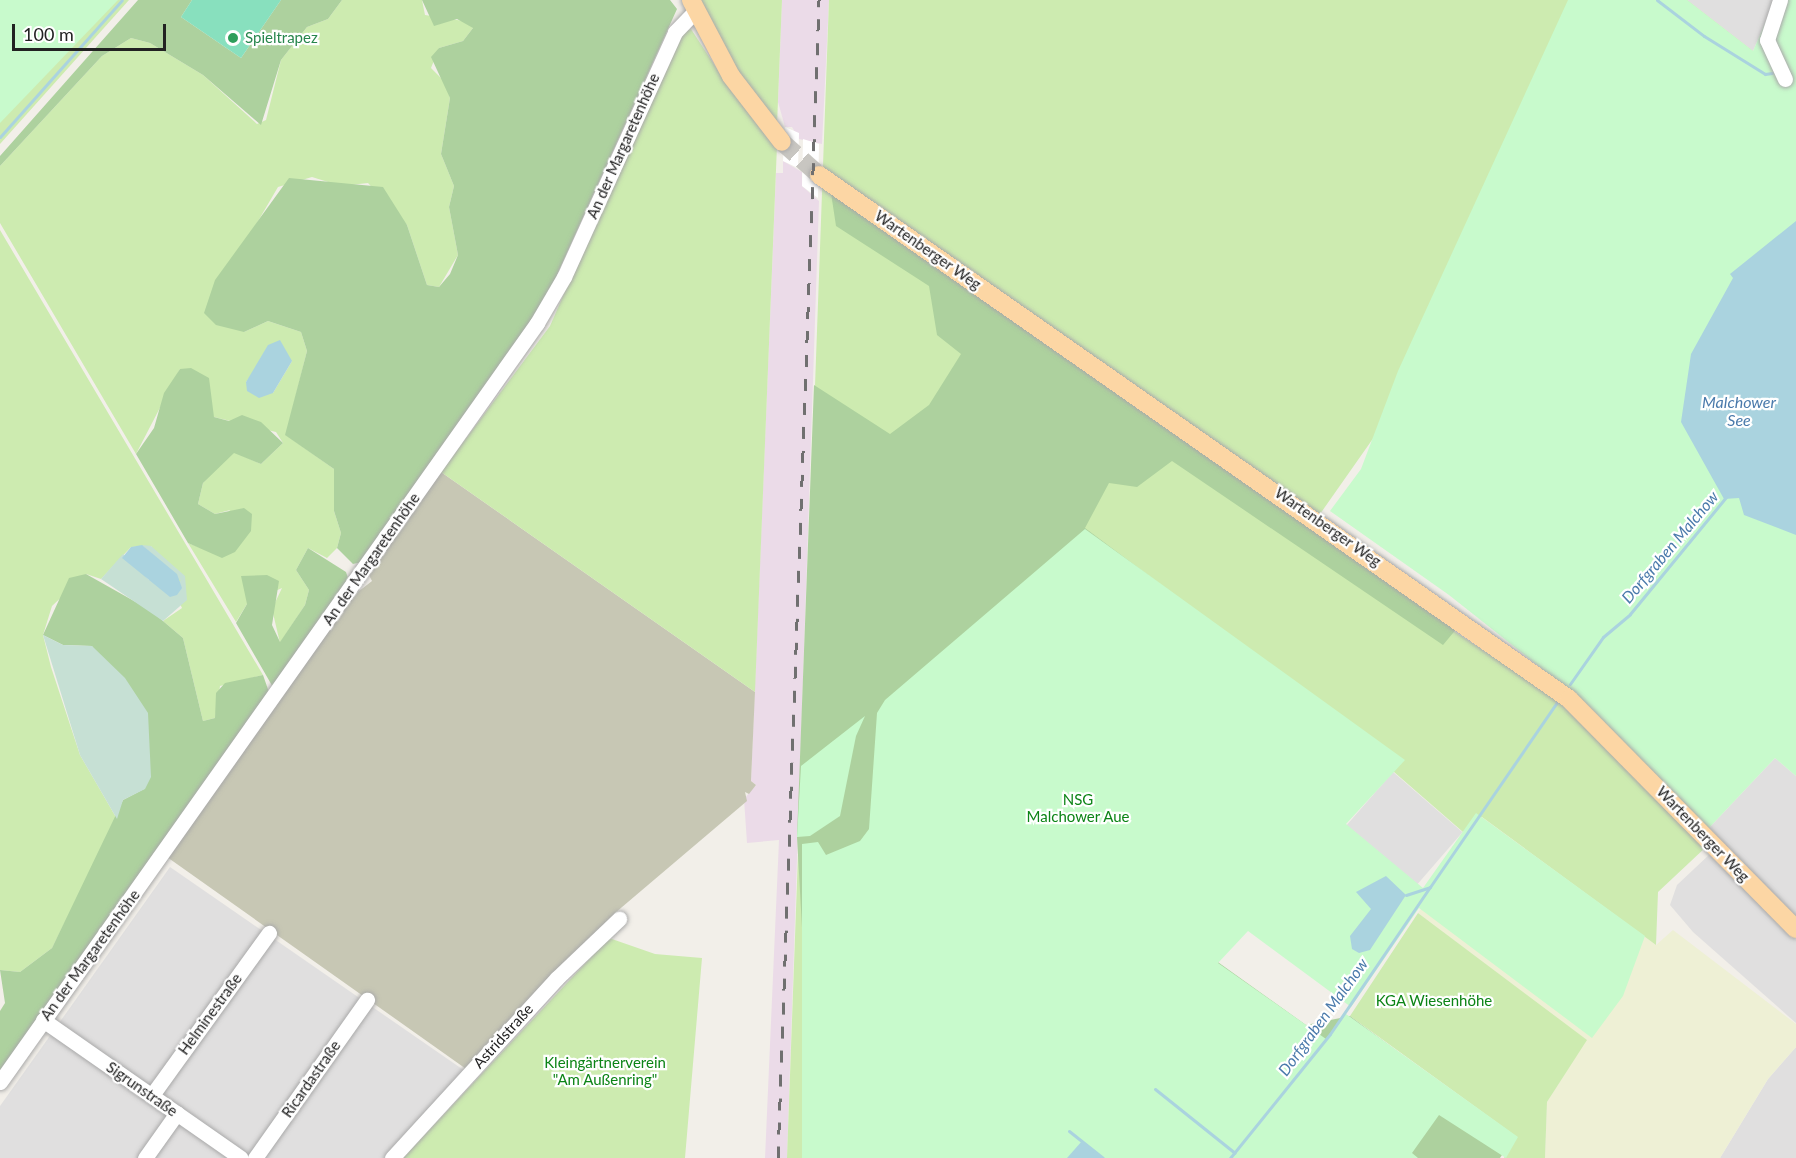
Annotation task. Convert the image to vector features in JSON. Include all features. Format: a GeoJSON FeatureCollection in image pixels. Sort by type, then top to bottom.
{"type":"FeatureCollection","features":[{"type":"Feature","properties":{"kind":"main road"},"geometry":{"type":"LineString","coordinates":[[693,5],[731,76],[782,142]]}},
{"type":"Feature","properties":{"kind":"main road","name":"Wartenberger Weg"},"geometry":{"type":"LineString","coordinates":[[819,175],[1569,699],[1796,929]]}},
{"type":"Feature","properties":{"kind":"street"},"geometry":{"type":"LineString","coordinates":[[1780,0],[1767,40],[1785,79]]}},
{"type":"Feature","properties":{"kind":"street","name":"An der Margaretenhöhe"},"geometry":{"type":"LineString","coordinates":[[0,1082],[537,323],[564,277],[675,32],[693,5]]}},
{"type":"Feature","properties":{"kind":"street","name":"Astridstraße"},"geometry":{"type":"LineString","coordinates":[[392,1158],[526,1011],[619,919]]}},
{"type":"Feature","properties":{"kind":"street","name":"Helminestraße"},"geometry":{"type":"LineString","coordinates":[[152,1095],[269,933]]}},
{"type":"Feature","properties":{"kind":"street","name":"Ricardastraße"},"geometry":{"type":"LineString","coordinates":[[255,1158],[367,1000]]}},
{"type":"Feature","properties":{"kind":"street","name":"Sigrunstraße"},"geometry":{"type":"LineString","coordinates":[[43,1020],[241,1158]]}},
{"type":"Feature","properties":{"kind":"street"},"geometry":{"type":"LineString","coordinates":[[145,1158],[177,1113]]}},
{"type":"Feature","properties":{"kind":"shaded area"},"geometry":{"type":"Polygon","coordinates":[[[782,0],[829,0],[822,144],[799,139],[792,127],[785,127],[778,102],[782,0]]]}},
{"type":"Feature","properties":{"kind":"shaded area"},"geometry":{"type":"Polygon","coordinates":[[[1687,0],[1775,0],[1753,51],[1687,0]]]}},
{"type":"Feature","properties":{"kind":"shaded area"},"geometry":{"type":"Polygon","coordinates":[[[783,161],[802,172],[802,186],[819,201],[787,1158],[765,1158],[779,840],[747,843],[744,799],[756,785],[751,781],[776,173],[783,173],[783,161]]]}},
{"type":"Feature","properties":{"kind":"shaded area"},"geometry":{"type":"Polygon","coordinates":[[[441,472],[755,692],[751,781],[756,785],[749,794],[745,792],[747,801],[615,913],[469,1071],[167,857],[354,595],[372,581],[369,575],[441,472]]]}},
{"type":"Feature","properties":{"kind":"shaded area"},"geometry":{"type":"Polygon","coordinates":[[[142,545],[151,546],[185,576],[187,600],[163,621],[101,579],[123,554],[149,580],[181,581],[142,545]]]}},
{"type":"Feature","properties":{"kind":"shaded area"},"geometry":{"type":"Polygon","coordinates":[[[43,635],[63,645],[92,646],[125,678],[148,713],[151,777],[145,789],[123,800],[117,819],[80,755],[43,635]]]}},
{"type":"Feature","properties":{"kind":"shaded area"},"geometry":{"type":"Polygon","coordinates":[[[1775,758],[1796,776],[1796,919],[1708,829],[1775,758]]]}},
{"type":"Feature","properties":{"kind":"shaded area"},"geometry":{"type":"Polygon","coordinates":[[[1393,772],[1462,832],[1416,886],[1346,826],[1393,772]]]}},
{"type":"Feature","properties":{"kind":"shaded area"},"geometry":{"type":"Polygon","coordinates":[[[1482,817],[1656,945],[1673,930],[1796,1024],[1796,1047],[1768,1079],[1720,1158],[1545,1158],[1547,1102],[1586,1040],[1418,913],[1482,817]]]}},
{"type":"Feature","properties":{"kind":"shaded area"},"geometry":{"type":"Polygon","coordinates":[[[1711,853],[1796,940],[1796,1023],[1693,932],[1670,905],[1677,885],[1711,853]]]}},
{"type":"Feature","properties":{"kind":"shaded area"},"geometry":{"type":"Polygon","coordinates":[[[170,867],[465,1071],[384,1158],[0,1158],[0,1106],[170,867]]]}},
{"type":"Feature","properties":{"kind":"shaded area"},"geometry":{"type":"Polygon","coordinates":[[[1796,1047],[1796,1158],[1720,1158],[1768,1079],[1796,1047]]]}},
{"type":"Feature","properties":{"kind":"green space"},"geometry":{"type":"Polygon","coordinates":[[[0,0],[118,0],[0,123],[0,0]]]}},
{"type":"Feature","properties":{"kind":"green space"},"geometry":{"type":"Polygon","coordinates":[[[104,0],[129,0],[0,144],[0,116],[104,0]]]}},
{"type":"Feature","properties":{"kind":"green space"},"geometry":{"type":"Polygon","coordinates":[[[138,0],[192,0],[181,17],[241,58],[281,0],[342,0],[328,19],[307,27],[281,60],[261,125],[203,75],[150,43],[131,38],[102,56],[0,166],[0,156],[138,0]]]}},
{"type":"Feature","properties":{"kind":"green space","name":"Spieltrapez"},"geometry":{"type":"Polygon","coordinates":[[[192,0],[281,0],[241,58],[181,17],[192,0]]]}},
{"type":"Feature","properties":{"kind":"green space"},"geometry":{"type":"Polygon","coordinates":[[[342,0],[422,0],[425,15],[470,22],[473,28],[463,41],[439,48],[431,68],[445,82],[450,98],[441,154],[454,186],[449,207],[458,255],[439,287],[427,285],[407,225],[368,183],[341,186],[312,177],[278,187],[247,240],[244,332],[268,321],[301,332],[307,351],[286,435],[334,469],[334,511],[341,533],[337,548],[327,558],[308,548],[296,570],[309,590],[305,605],[280,643],[272,609],[282,588],[247,604],[236,622],[188,543],[201,548],[230,510],[215,514],[198,504],[203,483],[220,464],[234,452],[261,464],[283,443],[276,432],[214,417],[180,369],[136,454],[0,223],[0,166],[102,56],[131,38],[150,43],[203,75],[257,124],[266,120],[281,60],[307,27],[328,19],[342,0]],[[292,361],[252,374],[246,382],[273,393],[292,361]]]}},
{"type":"Feature","properties":{"kind":"green space"},"geometry":{"type":"Polygon","coordinates":[[[422,0],[670,0],[677,9],[546,299],[362,562],[353,564],[337,548],[341,533],[334,511],[334,469],[285,435],[307,351],[301,332],[268,321],[244,332],[216,325],[204,313],[215,280],[289,178],[383,187],[407,225],[427,285],[439,287],[450,274],[458,255],[449,207],[454,186],[441,154],[450,98],[431,57],[439,48],[463,41],[473,28],[457,19],[434,26],[422,0]]]}},
{"type":"Feature","properties":{"kind":"green space"},"geometry":{"type":"Polygon","coordinates":[[[697,0],[782,0],[777,125],[730,63],[697,0]]]}},
{"type":"Feature","properties":{"kind":"green space"},"geometry":{"type":"Polygon","coordinates":[[[829,0],[1687,0],[1753,51],[1504,252],[1306,534],[1554,697],[1706,847],[1658,892],[1656,945],[1482,817],[1463,832],[1386,765],[1247,928],[1209,960],[1116,1158],[787,1158],[829,0]]]}},
{"type":"Feature","properties":{"kind":"green space"},"geometry":{"type":"Polygon","coordinates":[[[1568,0],[1687,0],[1753,51],[1775,0],[1796,0],[1796,776],[1775,758],[1708,829],[1589,706],[1449,595],[1330,511],[1361,469],[1398,371],[1568,0]]]}},
{"type":"Feature","properties":{"kind":"green space"},"geometry":{"type":"Polygon","coordinates":[[[691,29],[730,89],[777,145],[755,692],[441,472],[550,326],[665,61],[681,34],[691,29]]]}},
{"type":"Feature","properties":{"kind":"green space","name":"NSG Malchower Aue"},"geometry":{"type":"Polygon","coordinates":[[[831,193],[1458,627],[1443,645],[1172,461],[1137,487],[1109,483],[1085,528],[1334,714],[1215,960],[1306,1025],[1350,1016],[1513,1138],[1500,1158],[1048,1158],[805,982],[797,837],[814,385],[890,434],[929,405],[961,354],[937,335],[929,286],[836,226],[831,193]]]}},
{"type":"Feature","properties":{"kind":"green space"},"geometry":{"type":"Polygon","coordinates":[[[0,230],[263,675],[220,686],[215,718],[203,721],[183,638],[163,621],[182,608],[151,546],[131,547],[101,579],[86,574],[52,606],[43,635],[51,667],[80,755],[117,819],[52,948],[20,972],[0,970],[0,230]]]}},
{"type":"Feature","properties":{"kind":"green space"},"geometry":{"type":"Polygon","coordinates":[[[191,368],[209,378],[214,417],[229,421],[242,415],[261,422],[283,443],[261,464],[234,453],[203,483],[198,504],[215,514],[244,508],[252,514],[251,531],[235,552],[222,558],[188,543],[136,454],[154,428],[164,393],[180,369],[191,368]]]}},
{"type":"Feature","properties":{"kind":"green space","name":"NSG Malchower Aue"},"geometry":{"type":"Polygon","coordinates":[[[1085,529],[1405,760],[1346,824],[1423,888],[1476,813],[1645,936],[1623,996],[1592,1038],[1419,908],[1351,1007],[1248,931],[1218,963],[1326,1039],[1346,1014],[1518,1137],[1506,1158],[1439,1115],[1412,1153],[1418,1158],[802,1158],[802,844],[818,842],[826,855],[860,841],[869,829],[877,713],[885,700],[1085,529]]]}},
{"type":"Feature","properties":{"kind":"green space"},"geometry":{"type":"Polygon","coordinates":[[[308,548],[346,572],[349,581],[274,689],[236,623],[247,604],[241,576],[267,575],[279,581],[272,625],[280,642],[305,605],[309,590],[296,570],[308,548]]]}},
{"type":"Feature","properties":{"kind":"green space"},"geometry":{"type":"Polygon","coordinates":[[[86,574],[150,610],[183,638],[203,721],[215,718],[216,693],[225,683],[263,675],[270,695],[0,1078],[0,1011],[5,1003],[0,970],[20,972],[52,948],[123,800],[144,789],[92,646],[63,645],[43,635],[69,578],[86,574]]]}},
{"type":"Feature","properties":{"kind":"green space"},"geometry":{"type":"Polygon","coordinates":[[[865,716],[856,736],[840,816],[810,836],[797,837],[801,766],[865,716]]]}},
{"type":"Feature","properties":{"kind":"green space","name":"KGA Wiesenhöhe"},"geometry":{"type":"Polygon","coordinates":[[[1418,913],[1587,1040],[1547,1102],[1545,1158],[1504,1158],[1517,1137],[1350,1016],[1418,913]]]}},
{"type":"Feature","properties":{"kind":"green space","name":"Kleingärtnerverein \"Am Außenring\""},"geometry":{"type":"Polygon","coordinates":[[[609,938],[655,954],[702,958],[685,1158],[403,1158],[609,938]]]}},
{"type":"Feature","properties":{"kind":"water","name":"Malchower See"},"geometry":{"type":"Polygon","coordinates":[[[1796,221],[1796,535],[1744,515],[1739,498],[1724,499],[1681,422],[1691,354],[1733,278],[1730,274],[1796,221]]]}},
{"type":"Feature","properties":{"kind":"water"},"geometry":{"type":"Polygon","coordinates":[[[280,340],[292,361],[273,393],[259,398],[247,391],[246,382],[268,345],[280,340]]]}},
{"type":"Feature","properties":{"kind":"water"},"geometry":{"type":"Polygon","coordinates":[[[142,545],[177,574],[182,588],[177,595],[170,597],[122,558],[131,547],[142,545]]]}},
{"type":"Feature","properties":{"kind":"water"},"geometry":{"type":"Polygon","coordinates":[[[1386,876],[1406,895],[1370,950],[1359,953],[1352,949],[1350,936],[1371,909],[1356,892],[1386,876]]]}},
{"type":"Feature","properties":{"kind":"water"},"geometry":{"type":"Polygon","coordinates":[[[1082,1141],[1103,1158],[1067,1158],[1082,1141]]]}},
{"type":"Feature","properties":{"kind":"pier"},"geometry":{"type":"Polygon","coordinates":[[[785,127],[799,133],[798,168],[783,161],[785,127]]]}},
{"type":"Feature","properties":{"kind":"pier"},"geometry":{"type":"Polygon","coordinates":[[[803,139],[819,144],[818,198],[802,186],[803,139]]]}},
{"type":"Feature","properties":{"kind":"waterway"},"geometry":{"type":"LineString","coordinates":[[0,137],[122,0]]}},
{"type":"Feature","properties":{"kind":"waterway"},"geometry":{"type":"LineString","coordinates":[[1657,0],[1704,36],[1765,74],[1772,73]]}},
{"type":"Feature","properties":{"kind":"waterway","name":"Dorfgraben Malchow"},"geometry":{"type":"LineString","coordinates":[[1570,684],[1603,637],[1630,614],[1726,497]]}},
{"type":"Feature","properties":{"kind":"waterway","name":"Dorfgraben Malchow"},"geometry":{"type":"LineString","coordinates":[[1406,895],[1430,887],[1557,702]]}},
{"type":"Feature","properties":{"kind":"waterway","name":"Dorfgraben Malchow"},"geometry":{"type":"LineString","coordinates":[[1230,1158],[1330,1034],[1430,887]]}},
{"type":"Feature","properties":{"kind":"waterway"},"geometry":{"type":"LineString","coordinates":[[1155,1089],[1235,1153]]}},
{"type":"Feature","properties":{"kind":"waterway"},"geometry":{"type":"LineString","coordinates":[[1069,1131],[1103,1158]]}},
{"type":"Feature","properties":{"kind":"tunnel"},"geometry":{"type":"LineString","coordinates":[[782,142],[819,175]]}},
{"type":"Feature","properties":{"kind":"railway"},"geometry":{"type":"LineString","coordinates":[[778,1158],[819,0]]}},
{"type":"Feature","properties":{"kind":"place","name":"Spieltrapez"},"geometry":{"type":"Point","coordinates":[233,38]}}]}
